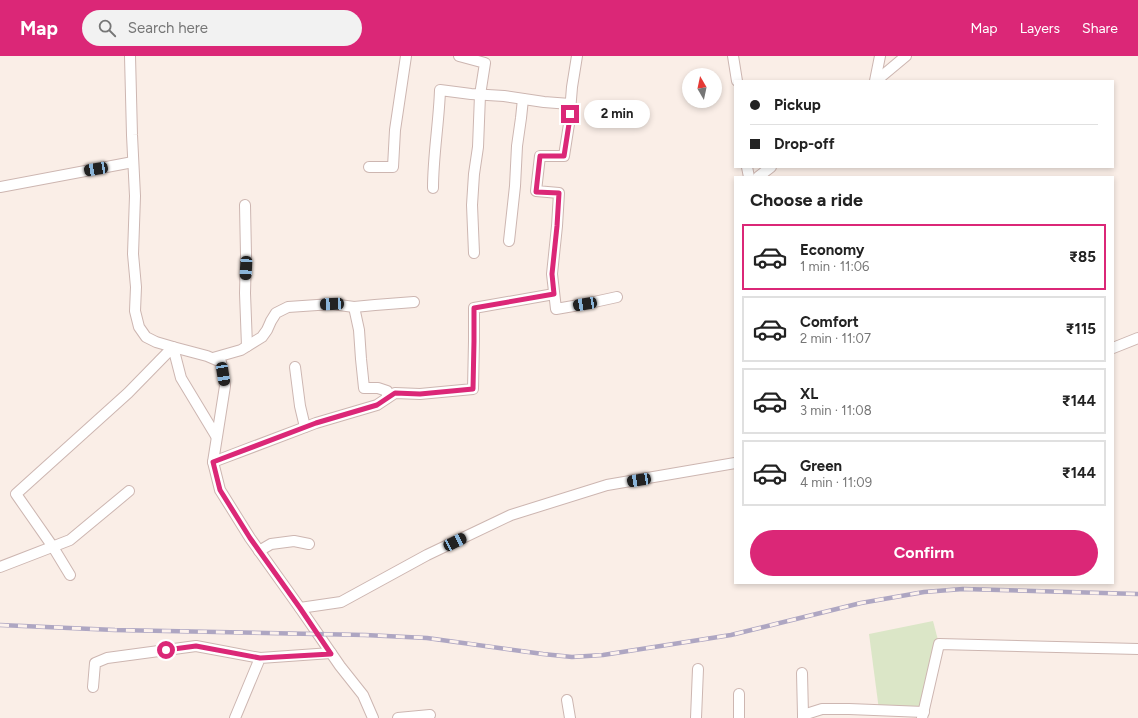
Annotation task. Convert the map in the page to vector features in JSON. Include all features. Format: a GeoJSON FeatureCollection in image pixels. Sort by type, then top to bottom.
{"type":"FeatureCollection","features":[{"type":"Feature","properties":{"kind":"street"},"geometry":{"type":"LineString","coordinates":[[130,56],[135,196],[133,254],[139,327],[146,336],[156,342],[207,356],[221,362],[225,386],[213,462],[220,490],[259,551],[331,654],[363,695],[373,718]]}},
{"type":"Feature","properties":{"kind":"street"},"geometry":{"type":"LineString","coordinates":[[369,167],[393,167],[395,130],[406,56]]}},
{"type":"Feature","properties":{"kind":"street"},"geometry":{"type":"LineString","coordinates":[[459,56],[485,63],[480,95],[478,147],[474,174],[472,205],[474,253]]}},
{"type":"Feature","properties":{"kind":"street"},"geometry":{"type":"LineString","coordinates":[[577,56],[564,156],[540,156],[536,192],[559,193],[552,274],[556,309],[617,297]]}},
{"type":"Feature","properties":{"kind":"street"},"geometry":{"type":"LineString","coordinates":[[733,56],[737,80]]}},
{"type":"Feature","properties":{"kind":"street"},"geometry":{"type":"LineString","coordinates":[[876,80],[880,56]]}},
{"type":"Feature","properties":{"kind":"street"},"geometry":{"type":"LineString","coordinates":[[877,80],[906,56]]}},
{"type":"Feature","properties":{"kind":"street"},"geometry":{"type":"LineString","coordinates":[[433,188],[440,90],[570,104]]}},
{"type":"Feature","properties":{"kind":"street"},"geometry":{"type":"LineString","coordinates":[[510,241],[522,99]]}},
{"type":"Feature","properties":{"kind":"street"},"geometry":{"type":"LineString","coordinates":[[0,187],[133,162]]}},
{"type":"Feature","properties":{"kind":"street"},"geometry":{"type":"LineString","coordinates":[[759,176],[770,168]]}},
{"type":"Feature","properties":{"kind":"street"},"geometry":{"type":"LineString","coordinates":[[245,205],[245,294],[247,346]]}},
{"type":"Feature","properties":{"kind":"street"},"geometry":{"type":"LineString","coordinates":[[213,462],[316,423],[377,405],[395,393],[420,394],[473,389],[474,308],[554,294]]}},
{"type":"Feature","properties":{"kind":"street"},"geometry":{"type":"LineString","coordinates":[[213,358],[241,350],[262,337],[276,313],[288,307],[332,304],[354,307],[414,302]]}},
{"type":"Feature","properties":{"kind":"street"},"geometry":{"type":"LineString","coordinates":[[354,307],[359,330],[364,388],[378,388],[387,391],[387,398]]}},
{"type":"Feature","properties":{"kind":"street"},"geometry":{"type":"LineString","coordinates":[[1114,348],[1138,338]]}},
{"type":"Feature","properties":{"kind":"street"},"geometry":{"type":"LineString","coordinates":[[173,347],[181,378],[216,436]]}},
{"type":"Feature","properties":{"kind":"street"},"geometry":{"type":"LineString","coordinates":[[70,575],[53,547],[16,494],[128,393],[173,347]]}},
{"type":"Feature","properties":{"kind":"street"},"geometry":{"type":"LineString","coordinates":[[295,367],[300,406],[305,427]]}},
{"type":"Feature","properties":{"kind":"street"},"geometry":{"type":"LineString","coordinates":[[300,608],[341,602],[427,555],[511,515],[608,485],[734,463]]}},
{"type":"Feature","properties":{"kind":"street"},"geometry":{"type":"LineString","coordinates":[[0,567],[70,540],[129,491]]}},
{"type":"Feature","properties":{"kind":"street"},"geometry":{"type":"LineString","coordinates":[[259,551],[272,544],[294,541],[309,544]]}},
{"type":"Feature","properties":{"kind":"street"},"geometry":{"type":"LineString","coordinates":[[802,673],[803,716],[822,708],[864,709],[923,715],[939,644],[1138,649]]}},
{"type":"Feature","properties":{"kind":"street"},"geometry":{"type":"LineString","coordinates":[[93,687],[95,663],[107,658],[196,646],[260,658],[331,654]]}},
{"type":"Feature","properties":{"kind":"street"},"geometry":{"type":"LineString","coordinates":[[235,718],[260,658]]}},
{"type":"Feature","properties":{"kind":"street"},"geometry":{"type":"LineString","coordinates":[[696,718],[698,669]]}},
{"type":"Feature","properties":{"kind":"street"},"geometry":{"type":"LineString","coordinates":[[739,694],[739,718]]}},
{"type":"Feature","properties":{"kind":"street"},"geometry":{"type":"LineString","coordinates":[[567,700],[570,718]]}},
{"type":"Feature","properties":{"kind":"street"},"geometry":{"type":"LineString","coordinates":[[398,718],[430,715]]}},
{"type":"Feature","properties":{"kind":"green space"},"geometry":{"type":"Polygon","coordinates":[[[933,621],[939,644],[924,712],[879,710],[869,634],[933,621]]]}},
{"type":"Feature","properties":{"kind":"railway"},"geometry":{"type":"LineString","coordinates":[[0,625],[115,630],[365,635],[427,638],[572,657],[603,655],[731,635],[861,603],[924,592],[963,589],[1138,594]]}},
{"type":"Feature","properties":{"kind":"route"},"geometry":{"type":"LineString","coordinates":[[166,650],[196,646],[260,658],[331,654],[250,538],[220,490],[213,462],[316,423],[377,405],[395,393],[420,394],[473,389],[474,308],[554,294],[552,274],[559,193],[536,192],[537,179],[540,156],[564,156],[570,114]]}}]}
